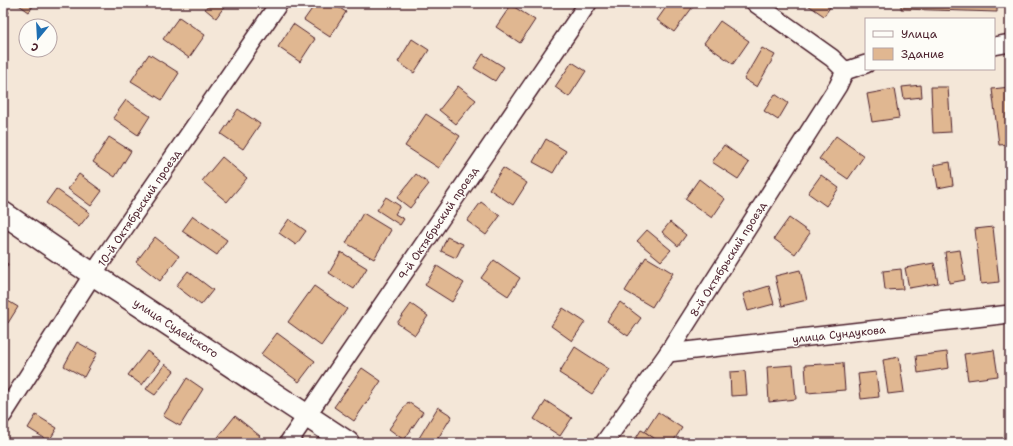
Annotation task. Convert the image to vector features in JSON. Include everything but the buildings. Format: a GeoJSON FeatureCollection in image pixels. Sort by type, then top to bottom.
{"type":"FeatureCollection","features":[{"type":"Feature","properties":{"kind":"street","name":"10-й Октябрьский проезд"},"geometry":{"type":"LineString","coordinates":[[3,415],[93,274],[279,3]]}},
{"type":"Feature","properties":{"kind":"street","name":"9-й Октябрьский проезд"},"geometry":{"type":"LineString","coordinates":[[288,443],[588,3]]}},
{"type":"Feature","properties":{"kind":"street"},"geometry":{"type":"LineString","coordinates":[[755,3],[832,58],[844,71],[865,64]]}},
{"type":"Feature","properties":{"kind":"street"},"geometry":{"type":"LineString","coordinates":[[995,46],[1010,43]]}},
{"type":"Feature","properties":{"kind":"street","name":"8-й Октябрьский проезд"},"geometry":{"type":"LineString","coordinates":[[604,443],[668,353],[838,86],[844,71]]}},
{"type":"Feature","properties":{"kind":"street","name":"улица Судейского"},"geometry":{"type":"LineString","coordinates":[[3,213],[348,443]]}},
{"type":"Feature","properties":{"kind":"street","name":"улица Сундукова"},"geometry":{"type":"LineString","coordinates":[[668,353],[1010,314]]}}]}
